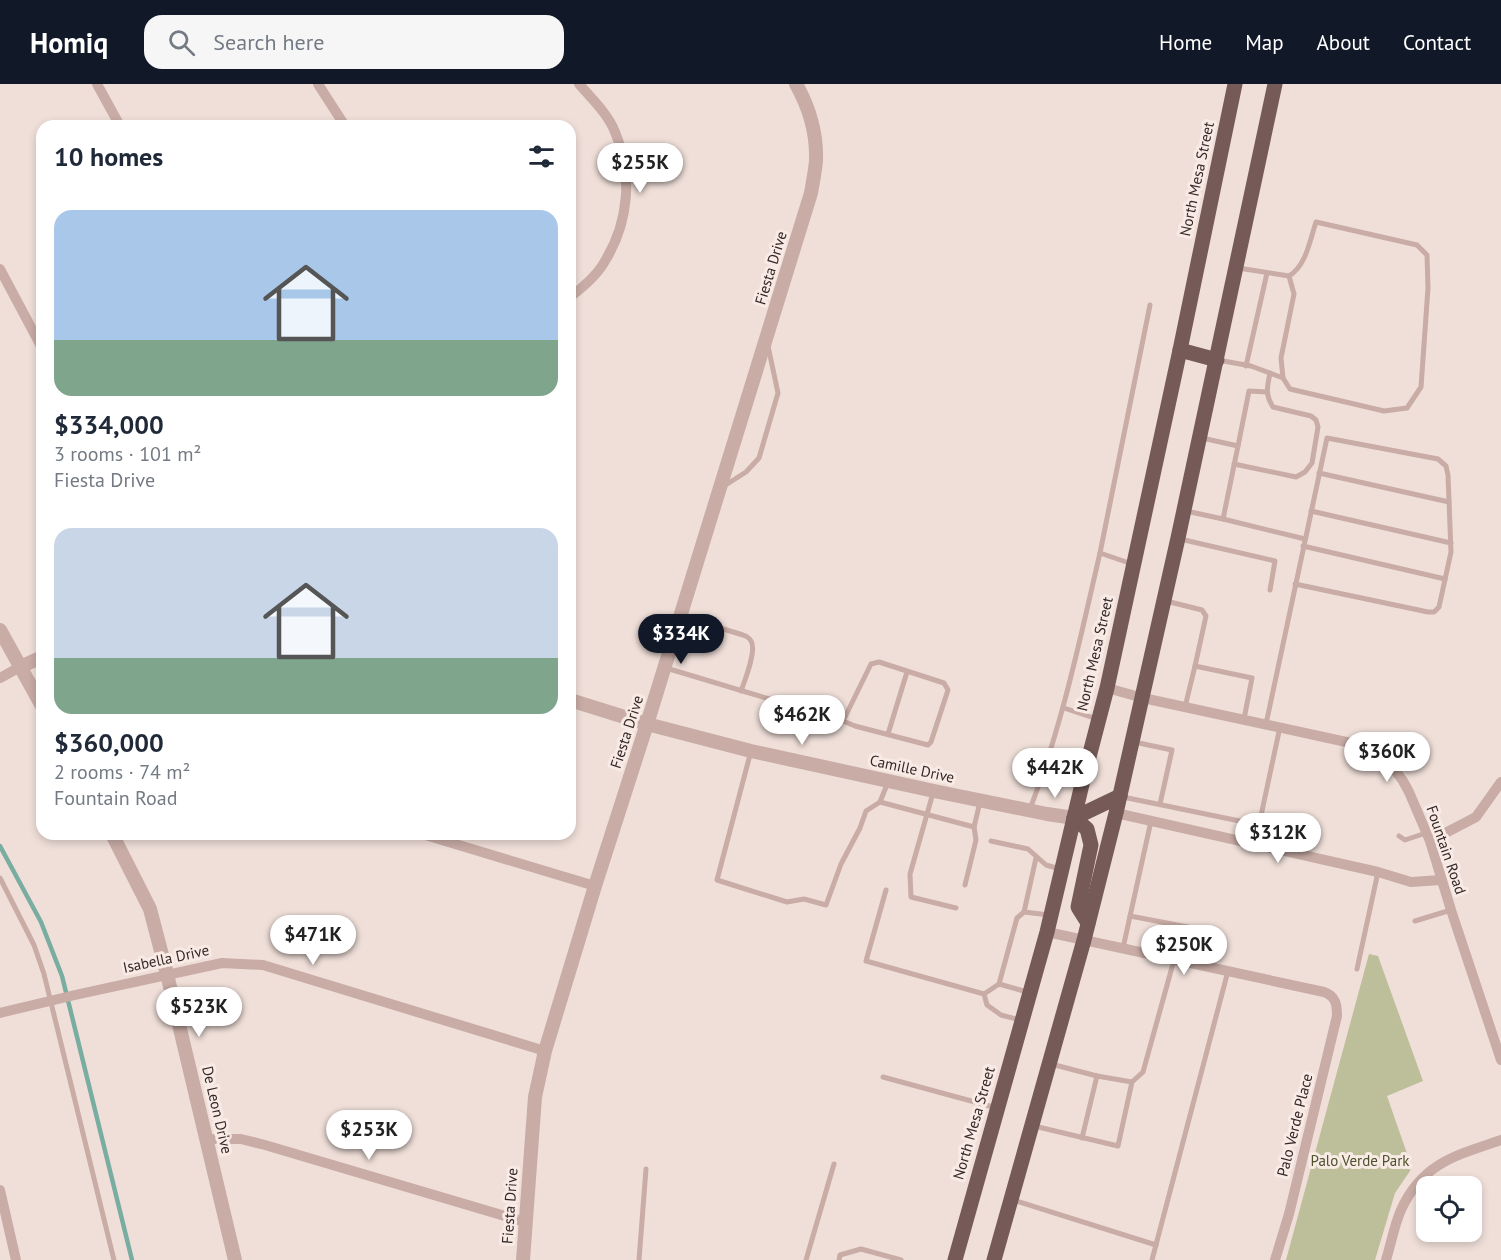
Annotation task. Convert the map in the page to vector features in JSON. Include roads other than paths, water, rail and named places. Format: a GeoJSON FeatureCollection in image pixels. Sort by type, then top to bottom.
{"type":"FeatureCollection","features":[{"type":"Feature","properties":{"kind":"main road","name":"North Mesa Street"},"geometry":{"type":"LineString","coordinates":[[955,1260],[1047,932],[1107,688],[1235,84]]}},
{"type":"Feature","properties":{"kind":"main road"},"geometry":{"type":"LineString","coordinates":[[994,1260],[1084,940],[1116,813],[1217,360],[1275,84]]}},
{"type":"Feature","properties":{"kind":"main road"},"geometry":{"type":"LineString","coordinates":[[1180,350],[1217,360]]}},
{"type":"Feature","properties":{"kind":"main road"},"geometry":{"type":"LineString","coordinates":[[1088,923],[1078,907],[1091,845],[1087,829],[1074,818],[1120,796]]}},
{"type":"Feature","properties":{"kind":"street"},"geometry":{"type":"LineString","coordinates":[[97,84],[117,120]]}},
{"type":"Feature","properties":{"kind":"street"},"geometry":{"type":"LineString","coordinates":[[318,84],[341,120]]}},
{"type":"Feature","properties":{"kind":"street"},"geometry":{"type":"LineString","coordinates":[[576,292],[604,263],[618,236],[625,209],[626,185],[623,155],[615,130],[579,84]]}},
{"type":"Feature","properties":{"kind":"street","name":"Fiesta Drive"},"geometry":{"type":"LineString","coordinates":[[523,1260],[536,1097],[545,1051],[812,193],[816,160],[815,136],[810,115],[796,84]]}},
{"type":"Feature","properties":{"kind":"street"},"geometry":{"type":"LineString","coordinates":[[0,268],[36,337]]}},
{"type":"Feature","properties":{"kind":"street"},"geometry":{"type":"LineString","coordinates":[[0,630],[36,695]]}},
{"type":"Feature","properties":{"kind":"street"},"geometry":{"type":"LineString","coordinates":[[0,678],[36,660]]}},
{"type":"Feature","properties":{"kind":"street","name":"Fountain Road"},"geometry":{"type":"LineString","coordinates":[[1107,688],[1143,698],[1351,743],[1365,748],[1394,769],[1403,781],[1428,837],[1501,1060]]}},
{"type":"Feature","properties":{"kind":"street","name":"Camille Drive"},"geometry":{"type":"LineString","coordinates":[[576,702],[647,724],[751,751],[934,791],[1074,818]]}},
{"type":"Feature","properties":{"kind":"street"},"geometry":{"type":"LineString","coordinates":[[1428,837],[1476,817],[1501,782]]}},
{"type":"Feature","properties":{"kind":"street"},"geometry":{"type":"LineString","coordinates":[[1116,813],[1378,872],[1411,882],[1441,880]]}},
{"type":"Feature","properties":{"kind":"street","name":"De Leon Drive"},"geometry":{"type":"LineString","coordinates":[[115,840],[150,909],[235,1260]]}},
{"type":"Feature","properties":{"kind":"street"},"geometry":{"type":"LineString","coordinates":[[442,840],[595,886]]}},
{"type":"Feature","properties":{"kind":"street"},"geometry":{"type":"LineString","coordinates":[[1047,932],[1228,971]]}},
{"type":"Feature","properties":{"kind":"street","name":"Isabella Drive"},"geometry":{"type":"LineString","coordinates":[[0,1013],[222,963],[263,965],[545,1051]]}},
{"type":"Feature","properties":{"kind":"street","name":"Palo Verde Place"},"geometry":{"type":"LineString","coordinates":[[1228,971],[1324,992],[1332,996],[1337,1005],[1337,1016],[1289,1214],[1275,1260]]}},
{"type":"Feature","properties":{"kind":"street"},"geometry":{"type":"LineString","coordinates":[[207,1139],[241,1139],[525,1222]]}},
{"type":"Feature","properties":{"kind":"street"},"geometry":{"type":"LineString","coordinates":[[1386,1260],[1400,1213],[1415,1186],[1426,1174],[1440,1163],[1455,1156],[1501,1140]]}},
{"type":"Feature","properties":{"kind":"street"},"geometry":{"type":"LineString","coordinates":[[0,1190],[16,1260]]}},
{"type":"Feature","properties":{"kind":"lane"},"geometry":{"type":"LineString","coordinates":[[1236,267],[1289,276],[1296,272],[1316,222],[1417,245],[1427,255],[1428,288],[1421,387],[1407,408],[1384,411],[1290,389],[1283,378],[1281,358],[1294,294],[1289,276]]}},
{"type":"Feature","properties":{"kind":"lane"},"geometry":{"type":"LineString","coordinates":[[1246,366],[1267,273]]}},
{"type":"Feature","properties":{"kind":"lane"},"geometry":{"type":"LineString","coordinates":[[1030,810],[1064,708],[1101,553],[1150,305]]}},
{"type":"Feature","properties":{"kind":"lane"},"geometry":{"type":"LineString","coordinates":[[720,489],[746,472],[759,459],[778,393],[766,338]]}},
{"type":"Feature","properties":{"kind":"lane"},"geometry":{"type":"LineString","coordinates":[[1217,360],[1246,366],[1283,378]]}},
{"type":"Feature","properties":{"kind":"lane"},"geometry":{"type":"LineString","coordinates":[[1234,464],[1296,477],[1305,472],[1312,463],[1318,427],[1316,420],[1311,416],[1274,407],[1267,392],[1270,373]]}},
{"type":"Feature","properties":{"kind":"lane"},"geometry":{"type":"LineString","coordinates":[[1223,519],[1249,391],[1267,392]]}},
{"type":"Feature","properties":{"kind":"lane"},"geometry":{"type":"LineString","coordinates":[[1200,437],[1238,446]]}},
{"type":"Feature","properties":{"kind":"lane"},"geometry":{"type":"LineString","coordinates":[[1266,724],[1295,585],[1327,438],[1438,459],[1446,466],[1449,475],[1451,552],[1439,607],[1434,612],[1295,585]]}},
{"type":"Feature","properties":{"kind":"lane"},"geometry":{"type":"LineString","coordinates":[[1319,474],[1449,502]]}},
{"type":"Feature","properties":{"kind":"lane"},"geometry":{"type":"LineString","coordinates":[[1184,510],[1305,539]]}},
{"type":"Feature","properties":{"kind":"lane"},"geometry":{"type":"LineString","coordinates":[[1311,511],[1451,543]]}},
{"type":"Feature","properties":{"kind":"lane"},"geometry":{"type":"LineString","coordinates":[[1178,538],[1275,561],[1270,590]]}},
{"type":"Feature","properties":{"kind":"lane"},"geometry":{"type":"LineString","coordinates":[[1304,546],[1445,579]]}},
{"type":"Feature","properties":{"kind":"lane"},"geometry":{"type":"LineString","coordinates":[[1101,553],[1133,564]]}},
{"type":"Feature","properties":{"kind":"lane"},"geometry":{"type":"LineString","coordinates":[[1164,601],[1202,609],[1206,616],[1185,707]]}},
{"type":"Feature","properties":{"kind":"lane"},"geometry":{"type":"LineString","coordinates":[[680,616],[750,638],[753,652],[741,691]]}},
{"type":"Feature","properties":{"kind":"lane"},"geometry":{"type":"LineString","coordinates":[[664,668],[855,726],[928,744],[931,742],[948,690],[944,683],[879,662],[871,664],[843,721]]}},
{"type":"Feature","properties":{"kind":"lane"},"geometry":{"type":"LineString","coordinates":[[1195,666],[1252,678],[1244,719]]}},
{"type":"Feature","properties":{"kind":"lane"},"geometry":{"type":"LineString","coordinates":[[888,735],[907,672]]}},
{"type":"Feature","properties":{"kind":"lane"},"geometry":{"type":"LineString","coordinates":[[1064,708],[1099,719]]}},
{"type":"Feature","properties":{"kind":"lane"},"geometry":{"type":"LineString","coordinates":[[1120,796],[1259,825],[1280,727]]}},
{"type":"Feature","properties":{"kind":"lane"},"geometry":{"type":"LineString","coordinates":[[1132,742],[1172,750],[1160,804]]}},
{"type":"Feature","properties":{"kind":"lane"},"geometry":{"type":"LineString","coordinates":[[751,751],[717,880],[787,902],[804,899],[826,905],[841,864],[860,828],[866,811],[880,802],[889,781]]}},
{"type":"Feature","properties":{"kind":"lane"},"geometry":{"type":"LineString","coordinates":[[934,791],[910,874],[911,897],[956,908]]}},
{"type":"Feature","properties":{"kind":"lane"},"geometry":{"type":"LineString","coordinates":[[965,885],[976,840],[974,827],[980,800]]}},
{"type":"Feature","properties":{"kind":"lane"},"geometry":{"type":"LineString","coordinates":[[880,802],[974,827]]}},
{"type":"Feature","properties":{"kind":"lane"},"geometry":{"type":"LineString","coordinates":[[1123,948],[1151,820]]}},
{"type":"Feature","properties":{"kind":"lane"},"geometry":{"type":"LineString","coordinates":[[1399,836],[1405,840],[1428,837]]}},
{"type":"Feature","properties":{"kind":"lane"},"geometry":{"type":"LineString","coordinates":[[991,841],[1028,849],[1046,865],[1062,869]]}},
{"type":"Feature","properties":{"kind":"lane"},"geometry":{"type":"LineString","coordinates":[[886,890],[866,961],[984,994],[999,984],[1017,918],[1024,912],[1036,858]]}},
{"type":"Feature","properties":{"kind":"lane"},"geometry":{"type":"LineString","coordinates":[[1357,969],[1378,872]]}},
{"type":"Feature","properties":{"kind":"lane"},"geometry":{"type":"LineString","coordinates":[[0,878],[34,945],[54,1000],[114,1260]]}},
{"type":"Feature","properties":{"kind":"lane"},"geometry":{"type":"LineString","coordinates":[[1415,921],[1451,910]]}},
{"type":"Feature","properties":{"kind":"lane"},"geometry":{"type":"LineString","coordinates":[[1024,912],[1051,916]]}},
{"type":"Feature","properties":{"kind":"lane"},"geometry":{"type":"LineString","coordinates":[[1130,916],[1188,927],[1194,933],[1188,963]]}},
{"type":"Feature","properties":{"kind":"lane"},"geometry":{"type":"LineString","coordinates":[[1032,1126],[1118,1146],[1132,1082],[1143,1072],[1174,960]]}},
{"type":"Feature","properties":{"kind":"lane"},"geometry":{"type":"LineString","coordinates":[[1152,1260],[1228,971]]}},
{"type":"Feature","properties":{"kind":"lane"},"geometry":{"type":"LineString","coordinates":[[999,984],[1030,992]]}},
{"type":"Feature","properties":{"kind":"lane"},"geometry":{"type":"LineString","coordinates":[[984,994],[987,1005],[1001,1015],[1022,1021]]}},
{"type":"Feature","properties":{"kind":"lane"},"geometry":{"type":"LineString","coordinates":[[1050,1064],[1132,1082]]}},
{"type":"Feature","properties":{"kind":"lane"},"geometry":{"type":"LineString","coordinates":[[1082,1138],[1097,1076]]}},
{"type":"Feature","properties":{"kind":"lane"},"geometry":{"type":"LineString","coordinates":[[883,1077],[997,1108]]}},
{"type":"Feature","properties":{"kind":"lane"},"geometry":{"type":"LineString","coordinates":[[806,1260],[834,1164]]}},
{"type":"Feature","properties":{"kind":"lane"},"geometry":{"type":"LineString","coordinates":[[639,1260],[646,1169]]}},
{"type":"Feature","properties":{"kind":"lane"},"geometry":{"type":"LineString","coordinates":[[1011,1200],[1156,1245]]}},
{"type":"Feature","properties":{"kind":"lane"},"geometry":{"type":"LineString","coordinates":[[839,1260],[840,1255],[861,1249],[901,1260]]}},
{"type":"Feature","properties":{"kind":"waterway"},"geometry":{"type":"LineString","coordinates":[[0,846],[41,922],[62,976],[132,1260]]}},
{"type":"Feature","properties":{"kind":"park label","name":"Palo Verde Park"},"geometry":{"type":"Point","coordinates":[1360,1161]}}]}
